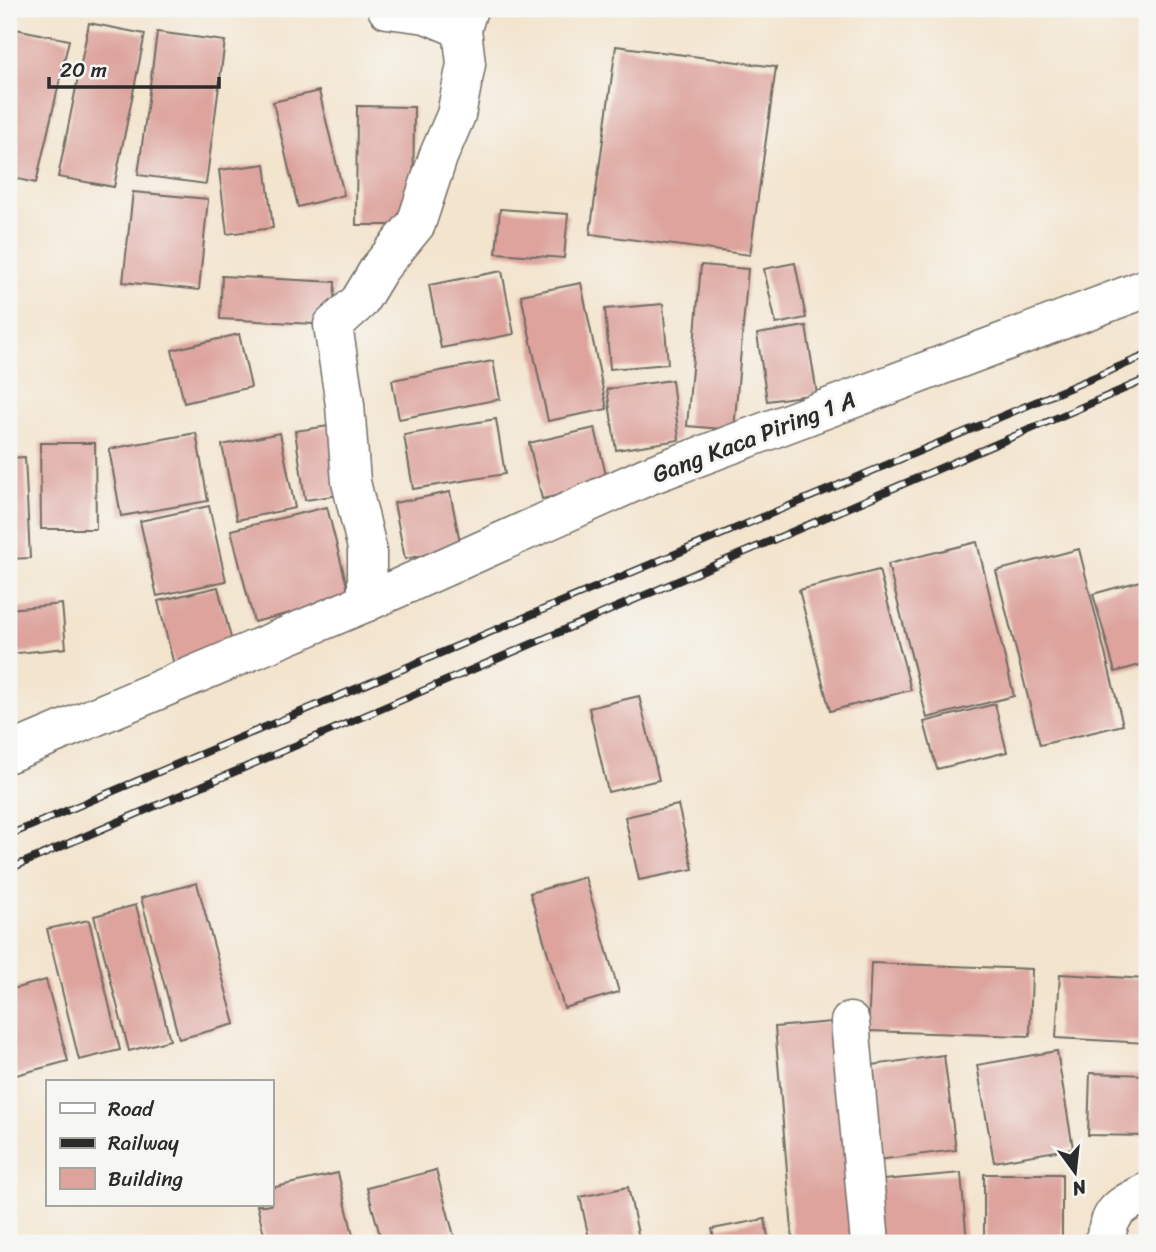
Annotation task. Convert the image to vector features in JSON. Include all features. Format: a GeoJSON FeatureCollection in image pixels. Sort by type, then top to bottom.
{"type":"FeatureCollection","features":[{"type":"Feature","properties":{"kind":"street"},"geometry":{"type":"LineString","coordinates":[[367,602],[367,548],[351,482],[345,405],[333,325],[359,302],[379,269],[416,224],[456,115],[466,64],[465,19],[387,9]]}},
{"type":"Feature","properties":{"kind":"street","name":"Gang Kaca Piring 1 A"},"geometry":{"type":"LineString","coordinates":[[9,753],[367,602],[650,475],[1147,288]]}},
{"type":"Feature","properties":{"kind":"street"},"geometry":{"type":"LineString","coordinates":[[850,1022],[870,1243]]}},
{"type":"Feature","properties":{"kind":"street"},"geometry":{"type":"LineString","coordinates":[[1104,1243],[1108,1226],[1117,1208],[1147,1192]]}},
{"type":"Feature","properties":{"kind":"building"},"geometry":{"type":"Polygon","coordinates":[[[89,23],[145,34],[114,187],[58,177],[89,23]]]}},
{"type":"Feature","properties":{"kind":"building"},"geometry":{"type":"Polygon","coordinates":[[[11,28],[69,40],[36,183],[9,177],[11,28]]]}},
{"type":"Feature","properties":{"kind":"building"},"geometry":{"type":"Polygon","coordinates":[[[157,32],[225,41],[206,184],[138,175],[157,32]]]}},
{"type":"Feature","properties":{"kind":"building"},"geometry":{"type":"Polygon","coordinates":[[[616,46],[776,67],[750,255],[590,234],[616,46]]]}},
{"type":"Feature","properties":{"kind":"building"},"geometry":{"type":"Polygon","coordinates":[[[319,91],[344,195],[298,207],[273,102],[319,91]]]}},
{"type":"Feature","properties":{"kind":"building"},"geometry":{"type":"Polygon","coordinates":[[[357,106],[414,107],[413,225],[356,225],[357,106]]]}},
{"type":"Feature","properties":{"kind":"building"},"geometry":{"type":"Polygon","coordinates":[[[265,164],[273,228],[227,234],[219,170],[265,164]]]}},
{"type":"Feature","properties":{"kind":"building"},"geometry":{"type":"Polygon","coordinates":[[[133,192],[208,199],[199,290],[123,282],[133,192]]]}},
{"type":"Feature","properties":{"kind":"building"},"geometry":{"type":"Polygon","coordinates":[[[500,209],[568,214],[564,258],[496,253],[500,209]]]}},
{"type":"Feature","properties":{"kind":"building"},"geometry":{"type":"Polygon","coordinates":[[[795,263],[806,318],[776,324],[764,269],[795,263]]]}},
{"type":"Feature","properties":{"kind":"building"},"geometry":{"type":"Polygon","coordinates":[[[701,265],[748,269],[734,430],[687,426],[701,265]]]}},
{"type":"Feature","properties":{"kind":"building"},"geometry":{"type":"Polygon","coordinates":[[[502,271],[514,334],[441,348],[429,285],[502,271]]]}},
{"type":"Feature","properties":{"kind":"building"},"geometry":{"type":"Polygon","coordinates":[[[222,276],[335,282],[333,325],[220,319],[222,276]]]}},
{"type":"Feature","properties":{"kind":"building"},"geometry":{"type":"Polygon","coordinates":[[[581,283],[607,409],[548,421],[521,295],[581,283]]]}},
{"type":"Feature","properties":{"kind":"building"},"geometry":{"type":"Polygon","coordinates":[[[663,304],[668,364],[610,369],[605,309],[663,304]]]}},
{"type":"Feature","properties":{"kind":"building"},"geometry":{"type":"Polygon","coordinates":[[[806,326],[817,394],[767,401],[757,334],[806,326]]]}},
{"type":"Feature","properties":{"kind":"building"},"geometry":{"type":"Polygon","coordinates":[[[239,334],[251,387],[184,403],[172,350],[239,334]]]}},
{"type":"Feature","properties":{"kind":"building"},"geometry":{"type":"Polygon","coordinates":[[[493,361],[500,399],[399,419],[392,380],[493,361]]]}},
{"type":"Feature","properties":{"kind":"building"},"geometry":{"type":"Polygon","coordinates":[[[672,380],[679,440],[616,450],[607,389],[672,380]]]}},
{"type":"Feature","properties":{"kind":"building"},"geometry":{"type":"Polygon","coordinates":[[[496,419],[505,474],[413,489],[404,435],[496,419]]]}},
{"type":"Feature","properties":{"kind":"building"},"geometry":{"type":"Polygon","coordinates":[[[336,425],[346,494],[305,500],[295,431],[336,425]]]}},
{"type":"Feature","properties":{"kind":"building"},"geometry":{"type":"Polygon","coordinates":[[[595,428],[608,484],[542,499],[529,443],[595,428]]]}},
{"type":"Feature","properties":{"kind":"building"},"geometry":{"type":"Polygon","coordinates":[[[196,433],[208,501],[121,516],[109,449],[196,433]]]}},
{"type":"Feature","properties":{"kind":"building"},"geometry":{"type":"Polygon","coordinates":[[[280,433],[295,508],[237,520],[222,445],[280,433]]]}},
{"type":"Feature","properties":{"kind":"building"},"geometry":{"type":"Polygon","coordinates":[[[40,443],[95,443],[96,529],[41,529],[40,443]]]}},
{"type":"Feature","properties":{"kind":"building"},"geometry":{"type":"Polygon","coordinates":[[[25,457],[30,558],[9,559],[9,458],[25,457]]]}},
{"type":"Feature","properties":{"kind":"building"},"geometry":{"type":"Polygon","coordinates":[[[450,492],[461,547],[405,559],[394,503],[450,492]]]}},
{"type":"Feature","properties":{"kind":"building"},"geometry":{"type":"Polygon","coordinates":[[[209,506],[226,581],[157,596],[140,521],[209,506]]]}},
{"type":"Feature","properties":{"kind":"building"},"geometry":{"type":"Polygon","coordinates":[[[327,507],[350,598],[254,622],[231,530],[327,507]]]}},
{"type":"Feature","properties":{"kind":"building"},"geometry":{"type":"Polygon","coordinates":[[[977,542],[1014,696],[927,718],[888,564],[977,542]]]}},
{"type":"Feature","properties":{"kind":"building"},"geometry":{"type":"Polygon","coordinates":[[[1079,549],[1123,725],[1040,745],[996,571],[1079,549]]]}},
{"type":"Feature","properties":{"kind":"building"},"geometry":{"type":"Polygon","coordinates":[[[879,570],[911,690],[830,711],[799,590],[879,570]]]}},
{"type":"Feature","properties":{"kind":"building"},"geometry":{"type":"Polygon","coordinates":[[[1147,579],[1147,663],[1115,672],[1093,594],[1147,579]]]}},
{"type":"Feature","properties":{"kind":"building"},"geometry":{"type":"Polygon","coordinates":[[[218,587],[234,650],[174,665],[158,601],[218,587]]]}},
{"type":"Feature","properties":{"kind":"building"},"geometry":{"type":"Polygon","coordinates":[[[62,604],[66,648],[9,654],[9,609],[62,604]]]}},
{"type":"Feature","properties":{"kind":"building"},"geometry":{"type":"Polygon","coordinates":[[[639,696],[659,780],[608,792],[589,708],[639,696]]]}},
{"type":"Feature","properties":{"kind":"building"},"geometry":{"type":"Polygon","coordinates":[[[995,704],[1007,752],[937,769],[924,722],[995,704]]]}},
{"type":"Feature","properties":{"kind":"building"},"geometry":{"type":"Polygon","coordinates":[[[678,805],[693,869],[639,880],[625,817],[678,805]]]}},
{"type":"Feature","properties":{"kind":"building"},"geometry":{"type":"Polygon","coordinates":[[[585,877],[619,992],[564,1008],[530,893],[585,877]]]}},
{"type":"Feature","properties":{"kind":"building"},"geometry":{"type":"Polygon","coordinates":[[[197,883],[235,1024],[179,1039],[141,898],[197,883]]]}},
{"type":"Feature","properties":{"kind":"building"},"geometry":{"type":"Polygon","coordinates":[[[136,905],[170,1040],[129,1051],[94,916],[136,905]]]}},
{"type":"Feature","properties":{"kind":"building"},"geometry":{"type":"Polygon","coordinates":[[[89,920],[120,1050],[79,1060],[47,929],[89,920]]]}},
{"type":"Feature","properties":{"kind":"building"},"geometry":{"type":"Polygon","coordinates":[[[871,963],[1032,969],[1030,1036],[868,1031],[871,963]]]}},
{"type":"Feature","properties":{"kind":"building"},"geometry":{"type":"Polygon","coordinates":[[[1060,974],[1147,979],[1147,1043],[1056,1038],[1060,974]]]}},
{"type":"Feature","properties":{"kind":"building"},"geometry":{"type":"Polygon","coordinates":[[[46,980],[68,1061],[9,1077],[9,990],[46,980]]]}},
{"type":"Feature","properties":{"kind":"building"},"geometry":{"type":"Polygon","coordinates":[[[843,1021],[862,1243],[793,1243],[775,1027],[843,1021]]]}},
{"type":"Feature","properties":{"kind":"building"},"geometry":{"type":"Polygon","coordinates":[[[1057,1051],[1073,1148],[994,1162],[977,1065],[1057,1051]]]}},
{"type":"Feature","properties":{"kind":"building"},"geometry":{"type":"Polygon","coordinates":[[[944,1055],[956,1150],[878,1160],[865,1066],[944,1055]]]}},
{"type":"Feature","properties":{"kind":"building"},"geometry":{"type":"Polygon","coordinates":[[[1090,1073],[1147,1075],[1147,1136],[1088,1135],[1090,1073]]]}},
{"type":"Feature","properties":{"kind":"building"},"geometry":{"type":"Polygon","coordinates":[[[436,1170],[456,1243],[382,1243],[367,1188],[436,1170]]]}},
{"type":"Feature","properties":{"kind":"building"},"geometry":{"type":"Polygon","coordinates":[[[338,1173],[355,1243],[266,1243],[257,1206],[273,1206],[273,1188],[338,1173]]]}},
{"type":"Feature","properties":{"kind":"building"},"geometry":{"type":"Polygon","coordinates":[[[961,1173],[967,1243],[878,1243],[873,1181],[961,1173]]]}},
{"type":"Feature","properties":{"kind":"building"},"geometry":{"type":"Polygon","coordinates":[[[984,1174],[1062,1174],[1062,1243],[984,1243],[984,1174]]]}},
{"type":"Feature","properties":{"kind":"building"},"geometry":{"type":"Polygon","coordinates":[[[628,1187],[640,1243],[590,1243],[580,1197],[628,1187]]]}},
{"type":"Feature","properties":{"kind":"building"},"geometry":{"type":"Polygon","coordinates":[[[765,1219],[769,1243],[715,1243],[712,1229],[765,1219]]]}},
{"type":"Feature","properties":{"kind":"railway"},"geometry":{"type":"LineString","coordinates":[[9,835],[1147,355]]}},
{"type":"Feature","properties":{"kind":"railway"},"geometry":{"type":"LineString","coordinates":[[9,869],[1147,379]]}}]}
